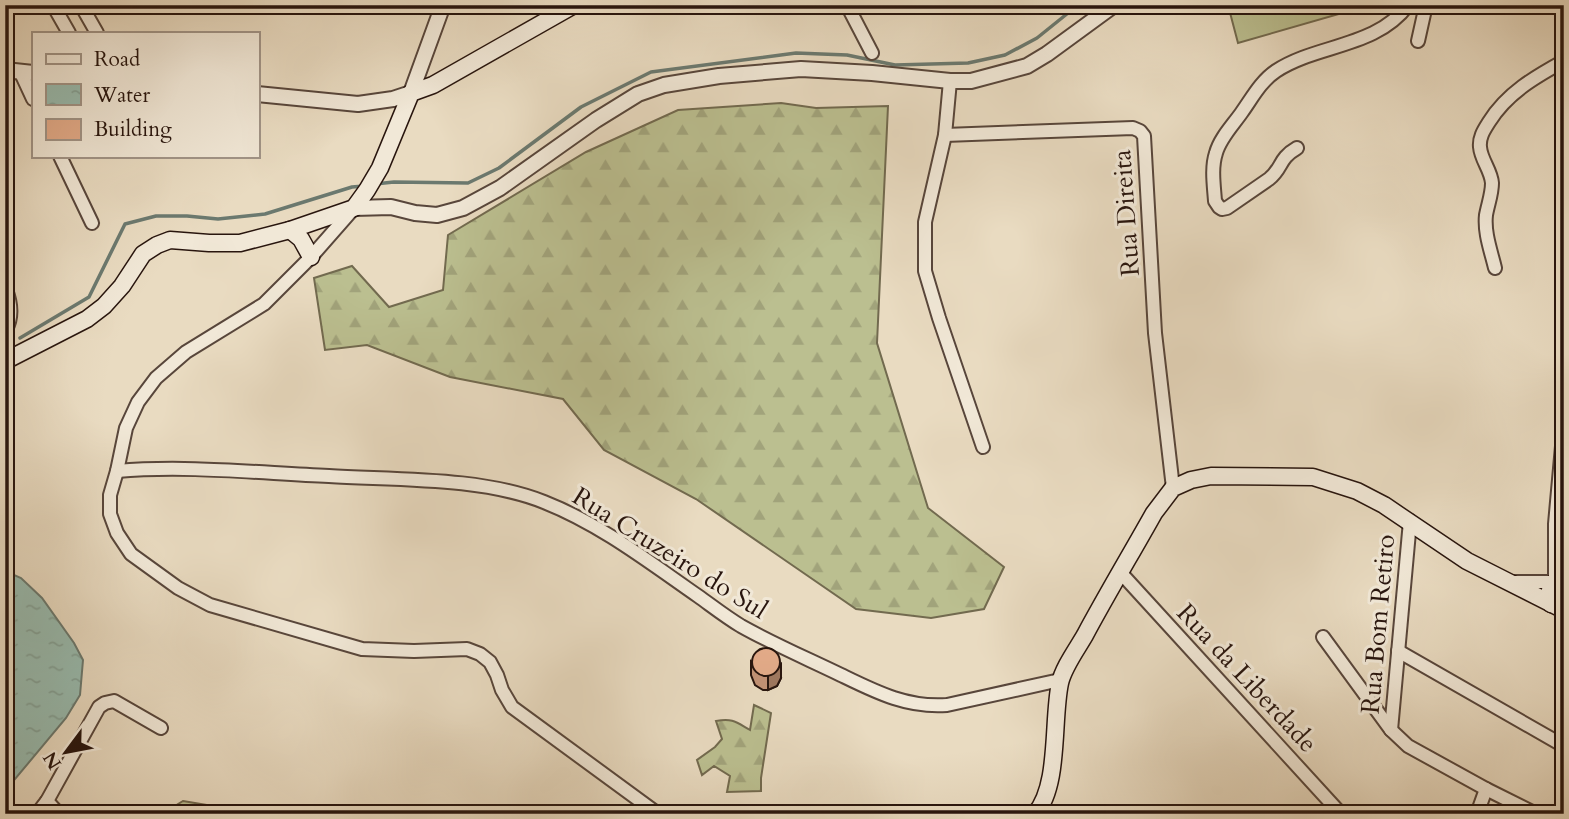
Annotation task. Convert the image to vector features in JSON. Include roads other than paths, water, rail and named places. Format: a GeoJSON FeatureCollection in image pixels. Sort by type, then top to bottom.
{"type":"FeatureCollection","features":[{"type":"Feature","properties":{"kind":"main road"},"geometry":{"type":"LineString","coordinates":[[5,361],[87,320],[122,286],[143,254],[157,245],[170,240],[240,243],[290,230],[354,208],[380,168],[411,93],[433,85],[574,5]]}},
{"type":"Feature","properties":{"kind":"main road"},"geometry":{"type":"LineString","coordinates":[[290,230],[301,239],[311,257]]}},
{"type":"Feature","properties":{"kind":"main road"},"geometry":{"type":"LineString","coordinates":[[1035,814],[1047,791],[1060,680],[1154,513],[1173,488],[1191,480],[1211,477],[1313,477],[1357,491],[1410,521],[1467,561],[1559,607]]}},
{"type":"Feature","properties":{"kind":"main road"},"geometry":{"type":"LineString","coordinates":[[1559,607],[1549,598],[1549,591],[1560,582]]}},
{"type":"Feature","properties":{"kind":"street"},"geometry":{"type":"LineString","coordinates":[[52,5],[68,32]]}},
{"type":"Feature","properties":{"kind":"street"},"geometry":{"type":"LineString","coordinates":[[81,5],[96,32]]}},
{"type":"Feature","properties":{"kind":"street"},"geometry":{"type":"LineString","coordinates":[[259,94],[358,104],[393,99],[411,93],[443,5]]}},
{"type":"Feature","properties":{"kind":"street"},"geometry":{"type":"LineString","coordinates":[[847,5],[872,53]]}},
{"type":"Feature","properties":{"kind":"street"},"geometry":{"type":"LineString","coordinates":[[657,814],[512,707],[497,675],[480,654],[467,649],[362,649],[210,605],[178,588],[131,554],[117,533],[110,514],[110,495],[126,428],[138,402],[156,378],[186,352],[264,304],[311,257],[354,208],[391,207],[437,215],[463,208],[500,188],[596,120],[638,94],[664,85],[719,76],[801,69],[971,81],[1027,66],[1114,5]]}},
{"type":"Feature","properties":{"kind":"street"},"geometry":{"type":"LineString","coordinates":[[1297,148],[1287,154],[1269,179],[1227,208],[1222,209],[1216,204],[1215,154],[1220,142],[1260,86],[1275,72],[1297,60],[1360,40],[1393,21],[1408,5]]}},
{"type":"Feature","properties":{"kind":"street"},"geometry":{"type":"LineString","coordinates":[[1419,41],[1426,5]]}},
{"type":"Feature","properties":{"kind":"street"},"geometry":{"type":"LineString","coordinates":[[1494,268],[1486,227],[1492,183],[1481,153],[1481,135],[1510,96],[1526,83],[1564,61]]}},
{"type":"Feature","properties":{"kind":"street"},"geometry":{"type":"LineString","coordinates":[[19,71],[32,97]]}},
{"type":"Feature","properties":{"kind":"street"},"geometry":{"type":"LineString","coordinates":[[950,81],[945,135],[925,222],[925,271],[982,447]]}},
{"type":"Feature","properties":{"kind":"street","name":"Rua Direita"},"geometry":{"type":"LineString","coordinates":[[945,135],[1133,128],[1144,135],[1155,333],[1173,488]]}},
{"type":"Feature","properties":{"kind":"street"},"geometry":{"type":"LineString","coordinates":[[61,158],[92,223]]}},
{"type":"Feature","properties":{"kind":"street"},"geometry":{"type":"LineString","coordinates":[[5,290],[10,306],[5,329]]}},
{"type":"Feature","properties":{"kind":"street"},"geometry":{"type":"LineString","coordinates":[[1507,582],[1560,582],[1555,524],[1564,424]]}},
{"type":"Feature","properties":{"kind":"street","name":"Rua Cruzeiro do Sul"},"geometry":{"type":"LineString","coordinates":[[117,471],[161,468],[453,482],[510,490],[544,502],[622,544],[740,625],[871,689],[908,703],[947,705],[1060,680]]}},
{"type":"Feature","properties":{"kind":"street","name":"Rua Bom Retiro"},"geometry":{"type":"LineString","coordinates":[[1410,521],[1391,730],[1408,746],[1536,814]]}},
{"type":"Feature","properties":{"kind":"street","name":"Rua da Liberdade"},"geometry":{"type":"LineString","coordinates":[[1119,572],[1340,814]]}},
{"type":"Feature","properties":{"kind":"street"},"geometry":{"type":"LineString","coordinates":[[1323,637],[1391,730]]}},
{"type":"Feature","properties":{"kind":"street"},"geometry":{"type":"LineString","coordinates":[[1398,651],[1564,746]]}},
{"type":"Feature","properties":{"kind":"street"},"geometry":{"type":"LineString","coordinates":[[37,814],[47,801],[99,707],[114,701],[161,729]]}},
{"type":"Feature","properties":{"kind":"street"},"geometry":{"type":"LineString","coordinates":[[1476,814],[1486,789]]}},
{"type":"Feature","properties":{"kind":"street"},"geometry":{"type":"LineString","coordinates":[[47,801],[59,814]]}},
{"type":"Feature","properties":{"kind":"water"},"geometry":{"type":"Polygon","coordinates":[[[5,571],[21,578],[42,598],[83,660],[80,695],[66,718],[5,791],[5,571]]]}},
{"type":"Feature","properties":{"kind":"waterway"},"geometry":{"type":"LineString","coordinates":[[375,184],[468,183],[499,168],[581,107],[651,72],[796,53],[847,55],[895,65],[968,63],[1005,55],[1037,38],[1078,5]]}},
{"type":"Feature","properties":{"kind":"waterway"},"geometry":{"type":"LineString","coordinates":[[20,338],[89,297],[125,224],[156,216],[218,219],[265,214],[352,187],[364,186]]}}]}
